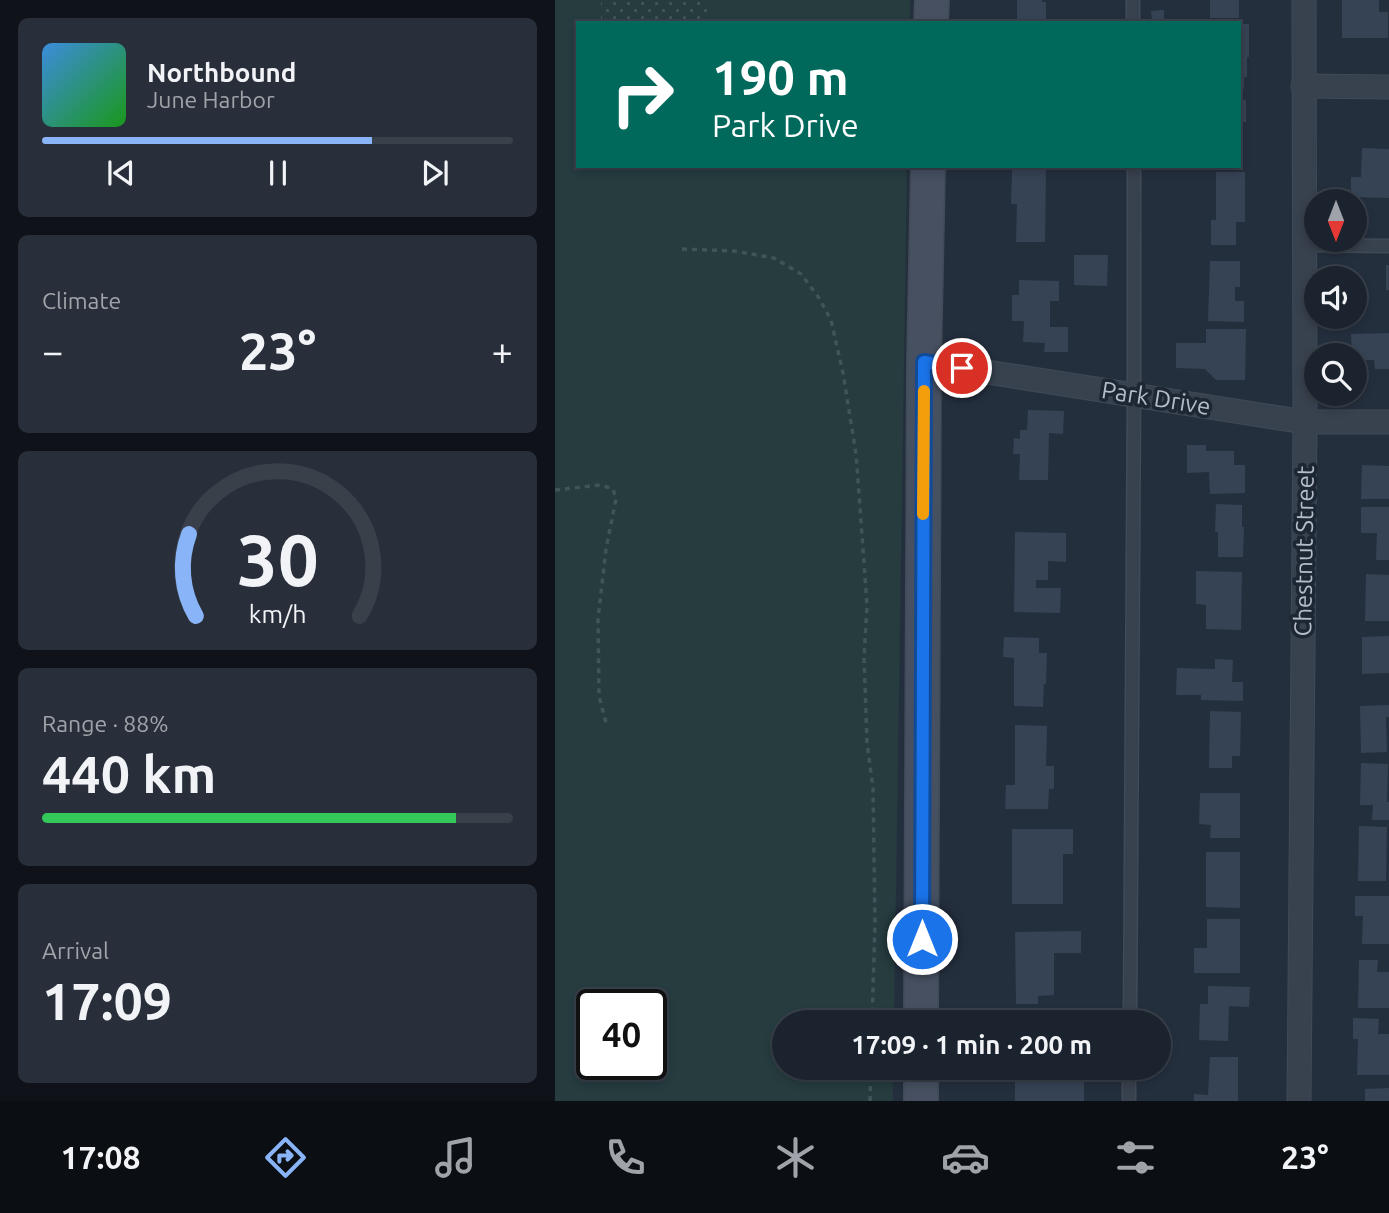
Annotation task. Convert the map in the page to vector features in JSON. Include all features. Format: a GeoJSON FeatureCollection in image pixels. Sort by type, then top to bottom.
{"type":"FeatureCollection","features":[{"type":"Feature","properties":{"kind":"street"},"geometry":{"type":"LineString","coordinates":[[931,21],[932,0]]}},
{"type":"Feature","properties":{"kind":"street","name":"Chestnut Street"},"geometry":{"type":"LineString","coordinates":[[1304,0],[1304,245]]}},
{"type":"Feature","properties":{"kind":"street"},"geometry":{"type":"LineString","coordinates":[[1303,86],[1389,86]]}},
{"type":"Feature","properties":{"kind":"street"},"geometry":{"type":"LineString","coordinates":[[921,1010],[924,362],[928,168]]}},
{"type":"Feature","properties":{"kind":"street","name":"Chestnut Street"},"geometry":{"type":"LineString","coordinates":[[1299,1101],[1304,252]]}},
{"type":"Feature","properties":{"kind":"street","name":"Park Drive"},"geometry":{"type":"LineString","coordinates":[[924,362],[1305,422],[1389,422]]}},
{"type":"Feature","properties":{"kind":"street"},"geometry":{"type":"LineString","coordinates":[[921,1080],[921,1101]]}},
{"type":"Feature","properties":{"kind":"lane"},"geometry":{"type":"LineString","coordinates":[[1133,0],[1133,21]]}},
{"type":"Feature","properties":{"kind":"lane"},"geometry":{"type":"LineString","coordinates":[[1130,1010],[1134,168]]}},
{"type":"Feature","properties":{"kind":"lane"},"geometry":{"type":"LineString","coordinates":[[1367,246],[1389,246]]}},
{"type":"Feature","properties":{"kind":"lane"},"geometry":{"type":"LineString","coordinates":[[1129,1080],[1129,1101]]}},
{"type":"Feature","properties":{"kind":"path"},"geometry":{"type":"LineString","coordinates":[[682,249],[734,251],[774,258],[801,274],[831,320],[856,454],[867,606],[864,658],[867,743],[873,788],[875,923],[872,1010]]}},
{"type":"Feature","properties":{"kind":"path"},"geometry":{"type":"LineString","coordinates":[[555,490],[600,485],[613,489],[616,499],[606,549],[598,619],[599,696],[606,723]]}},
{"type":"Feature","properties":{"kind":"path"},"geometry":{"type":"LineString","coordinates":[[870,1101],[871,1080]]}},
{"type":"Feature","properties":{"kind":"green space"},"geometry":{"type":"Polygon","coordinates":[[[555,0],[910,0],[910,21],[576,21],[576,168],[907,168],[894,1010],[772,1010],[772,1080],[893,1080],[893,1101],[555,1101],[555,0]]]}},
{"type":"Feature","properties":{"kind":"green space"},"geometry":{"type":"Polygon","coordinates":[[[601,0],[711,0],[710,21],[601,21],[601,0]]]}},
{"type":"Feature","properties":{"kind":"building"},"geometry":{"type":"Polygon","coordinates":[[[1017,0],[1046,2],[1046,21],[1017,21],[1017,0]]]}},
{"type":"Feature","properties":{"kind":"building"},"geometry":{"type":"Polygon","coordinates":[[[1210,0],[1239,0],[1239,18],[1210,18],[1210,0]]]}},
{"type":"Feature","properties":{"kind":"building"},"geometry":{"type":"Polygon","coordinates":[[[1342,0],[1379,0],[1379,12],[1388,12],[1388,38],[1342,38],[1342,0]]]}},
{"type":"Feature","properties":{"kind":"building"},"geometry":{"type":"Polygon","coordinates":[[[1164,10],[1164,19],[1152,20],[1151,11],[1164,10]]]}},
{"type":"Feature","properties":{"kind":"building"},"geometry":{"type":"Polygon","coordinates":[[[1241,24],[1249,24],[1249,57],[1244,89],[1241,89],[1241,24]]]}},
{"type":"Feature","properties":{"kind":"building"},"geometry":{"type":"Polygon","coordinates":[[[1241,100],[1246,100],[1246,122],[1241,122],[1241,100]]]}},
{"type":"Feature","properties":{"kind":"building"},"geometry":{"type":"Polygon","coordinates":[[[1362,148],[1390,149],[1390,198],[1367,197],[1367,189],[1351,189],[1351,177],[1361,177],[1362,148]]]}},
{"type":"Feature","properties":{"kind":"building"},"geometry":{"type":"Polygon","coordinates":[[[1012,169],[1046,170],[1045,242],[1016,242],[1017,204],[1011,204],[1012,169]]]}},
{"type":"Feature","properties":{"kind":"building"},"geometry":{"type":"Polygon","coordinates":[[[1216,172],[1245,172],[1245,222],[1236,222],[1236,245],[1211,245],[1211,220],[1216,220],[1216,172]]]}},
{"type":"Feature","properties":{"kind":"building"},"geometry":{"type":"Polygon","coordinates":[[[1074,255],[1108,255],[1107,286],[1074,285],[1074,255]]]}},
{"type":"Feature","properties":{"kind":"building"},"geometry":{"type":"Polygon","coordinates":[[[1210,261],[1240,261],[1240,287],[1235,287],[1235,301],[1244,301],[1244,322],[1208,321],[1210,261]]]}},
{"type":"Feature","properties":{"kind":"building"},"geometry":{"type":"Polygon","coordinates":[[[1386,265],[1390,265],[1390,290],[1386,290],[1386,265]]]}},
{"type":"Feature","properties":{"kind":"building"},"geometry":{"type":"Polygon","coordinates":[[[1019,280],[1059,281],[1059,301],[1050,301],[1050,327],[1068,327],[1068,352],[1044,352],[1045,343],[1023,342],[1024,321],[1012,321],[1012,295],[1019,295],[1019,280]]]}},
{"type":"Feature","properties":{"kind":"building"},"geometry":{"type":"Polygon","coordinates":[[[1206,329],[1246,329],[1245,380],[1216,380],[1205,369],[1176,368],[1176,343],[1206,343],[1206,329]]]}},
{"type":"Feature","properties":{"kind":"building"},"geometry":{"type":"Polygon","coordinates":[[[1390,333],[1390,369],[1375,369],[1374,360],[1367,360],[1367,343],[1351,343],[1351,334],[1390,333]]]}},
{"type":"Feature","properties":{"kind":"building"},"geometry":{"type":"Polygon","coordinates":[[[1028,410],[1064,411],[1063,434],[1049,433],[1048,480],[1019,480],[1020,454],[1013,454],[1014,438],[1020,439],[1020,430],[1027,430],[1028,410]]]}},
{"type":"Feature","properties":{"kind":"building"},"geometry":{"type":"Polygon","coordinates":[[[1187,445],[1206,445],[1206,451],[1234,451],[1234,465],[1245,465],[1245,493],[1210,494],[1209,472],[1187,473],[1187,445]]]}},
{"type":"Feature","properties":{"kind":"building"},"geometry":{"type":"Polygon","coordinates":[[[1362,465],[1390,466],[1390,499],[1361,499],[1362,465]]]}},
{"type":"Feature","properties":{"kind":"building"},"geometry":{"type":"Polygon","coordinates":[[[1216,504],[1242,505],[1243,557],[1218,557],[1216,504]]]}},
{"type":"Feature","properties":{"kind":"building"},"geometry":{"type":"Polygon","coordinates":[[[1361,507],[1390,507],[1390,560],[1376,560],[1377,533],[1361,533],[1361,507]]]}},
{"type":"Feature","properties":{"kind":"building"},"geometry":{"type":"Polygon","coordinates":[[[1015,532],[1066,533],[1066,562],[1048,561],[1048,580],[1036,580],[1036,588],[1061,588],[1060,613],[1014,612],[1015,532]]]}},
{"type":"Feature","properties":{"kind":"building"},"geometry":{"type":"Polygon","coordinates":[[[1196,571],[1242,572],[1241,630],[1206,629],[1206,605],[1196,604],[1196,571]]]}},
{"type":"Feature","properties":{"kind":"building"},"geometry":{"type":"Polygon","coordinates":[[[1366,574],[1390,575],[1390,621],[1365,621],[1366,574]]]}},
{"type":"Feature","properties":{"kind":"building"},"geometry":{"type":"Polygon","coordinates":[[[1390,636],[1390,673],[1362,674],[1362,637],[1390,636]]]}},
{"type":"Feature","properties":{"kind":"building"},"geometry":{"type":"Polygon","coordinates":[[[1004,637],[1039,638],[1039,653],[1047,653],[1043,707],[1014,706],[1014,658],[1003,657],[1004,637]]]}},
{"type":"Feature","properties":{"kind":"building"},"geometry":{"type":"Polygon","coordinates":[[[1215,659],[1233,660],[1232,682],[1243,682],[1243,701],[1201,700],[1201,695],[1176,695],[1177,668],[1215,669],[1215,659]]]}},
{"type":"Feature","properties":{"kind":"building"},"geometry":{"type":"Polygon","coordinates":[[[1390,705],[1390,717],[1386,717],[1387,752],[1361,753],[1360,706],[1390,705]]]}},
{"type":"Feature","properties":{"kind":"building"},"geometry":{"type":"Polygon","coordinates":[[[1210,711],[1241,712],[1240,756],[1232,756],[1232,768],[1209,768],[1210,711]]]}},
{"type":"Feature","properties":{"kind":"building"},"geometry":{"type":"Polygon","coordinates":[[[1015,725],[1047,726],[1046,766],[1054,766],[1054,789],[1049,789],[1048,809],[1005,809],[1006,785],[1015,785],[1015,725]]]}},
{"type":"Feature","properties":{"kind":"building"},"geometry":{"type":"Polygon","coordinates":[[[1361,763],[1388,764],[1387,802],[1390,802],[1390,820],[1372,820],[1373,805],[1360,805],[1361,763]]]}},
{"type":"Feature","properties":{"kind":"building"},"geometry":{"type":"Polygon","coordinates":[[[1200,793],[1240,793],[1240,838],[1210,838],[1211,825],[1199,824],[1200,793]]]}},
{"type":"Feature","properties":{"kind":"building"},"geometry":{"type":"Polygon","coordinates":[[[1359,826],[1387,827],[1386,881],[1358,881],[1359,826]]]}},
{"type":"Feature","properties":{"kind":"building"},"geometry":{"type":"Polygon","coordinates":[[[1012,829],[1073,829],[1073,854],[1063,854],[1063,904],[1012,904],[1012,829]]]}},
{"type":"Feature","properties":{"kind":"building"},"geometry":{"type":"Polygon","coordinates":[[[1206,852],[1240,852],[1240,908],[1206,907],[1206,852]]]}},
{"type":"Feature","properties":{"kind":"building"},"geometry":{"type":"Polygon","coordinates":[[[1355,896],[1390,896],[1390,944],[1362,944],[1363,916],[1355,916],[1355,896]]]}},
{"type":"Feature","properties":{"kind":"building"},"geometry":{"type":"Polygon","coordinates":[[[1207,919],[1240,919],[1240,973],[1194,973],[1194,948],[1207,948],[1207,919]]]}},
{"type":"Feature","properties":{"kind":"building"},"geometry":{"type":"Polygon","coordinates":[[[1081,931],[1081,953],[1054,953],[1054,995],[1038,996],[1038,1004],[1016,1004],[1015,932],[1081,931]]]}},
{"type":"Feature","properties":{"kind":"building"},"geometry":{"type":"Polygon","coordinates":[[[1359,960],[1378,960],[1377,972],[1390,972],[1389,1008],[1358,1008],[1359,960]]]}},
{"type":"Feature","properties":{"kind":"building"},"geometry":{"type":"Polygon","coordinates":[[[1208,986],[1250,987],[1249,1007],[1229,1006],[1228,1041],[1199,1040],[1200,1004],[1208,1004],[1208,986]]]}},
{"type":"Feature","properties":{"kind":"building"},"geometry":{"type":"Polygon","coordinates":[[[1353,1018],[1379,1019],[1378,1034],[1390,1034],[1389,1075],[1357,1075],[1358,1039],[1353,1039],[1353,1018]]]}},
{"type":"Feature","properties":{"kind":"building"},"geometry":{"type":"Polygon","coordinates":[[[1210,1057],[1238,1057],[1238,1101],[1194,1101],[1194,1094],[1208,1095],[1210,1057]]]}},
{"type":"Feature","properties":{"kind":"building"},"geometry":{"type":"Polygon","coordinates":[[[1015,1080],[1084,1082],[1084,1101],[1015,1101],[1015,1080]]]}},
{"type":"Feature","properties":{"kind":"building"},"geometry":{"type":"Polygon","coordinates":[[[1389,1088],[1389,1101],[1365,1101],[1365,1089],[1389,1088]]]}},
{"type":"Feature","properties":{"kind":"slow traffic"},"geometry":{"type":"LineString","coordinates":[[923,514],[924,391]]}},
{"type":"Feature","properties":{"kind":"route"},"geometry":{"type":"LineString","coordinates":[[922,939],[924,362],[962,368]]}}]}
